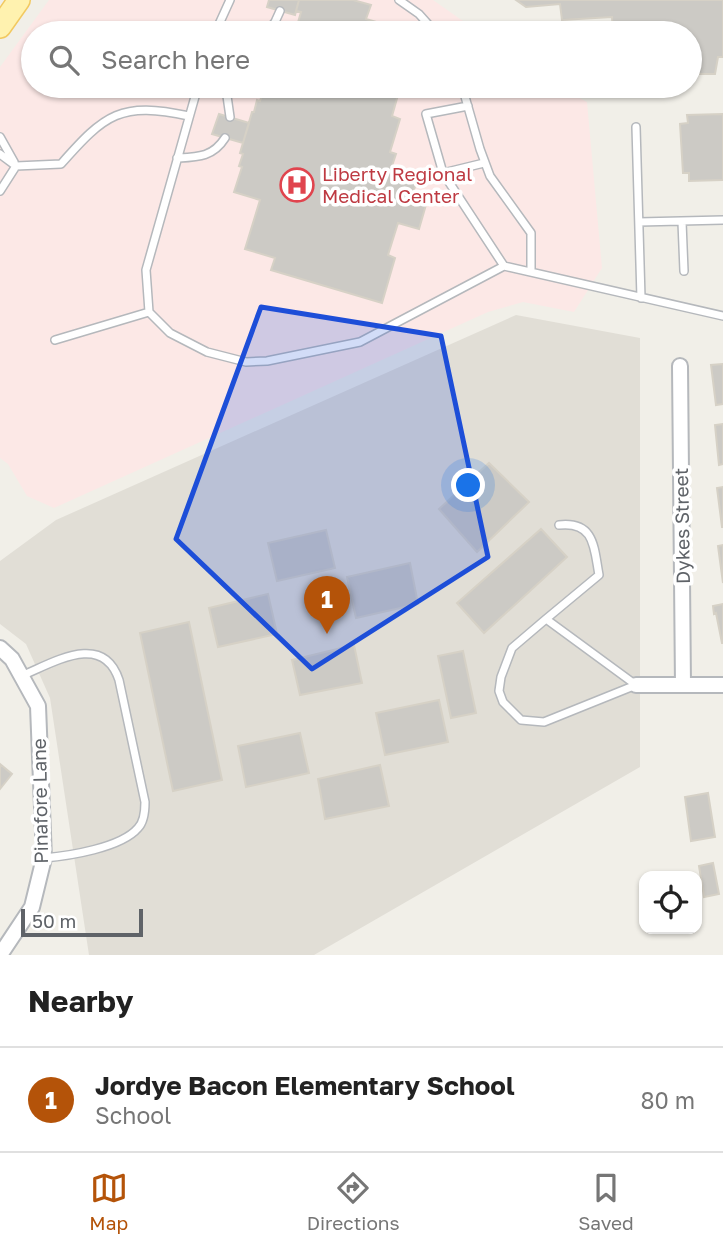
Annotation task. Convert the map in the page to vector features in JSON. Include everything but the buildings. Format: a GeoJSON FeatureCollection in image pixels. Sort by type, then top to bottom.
{"type":"FeatureCollection","features":[{"type":"Feature","properties":{"kind":"main road"},"geometry":{"type":"LineString","coordinates":[[0,27],[19,0]]}},
{"type":"Feature","properties":{"kind":"street","name":"Dykes Street"},"geometry":{"type":"LineString","coordinates":[[680,366],[683,685]]}},
{"type":"Feature","properties":{"kind":"street","name":"Pinafore Lane"},"geometry":{"type":"LineString","coordinates":[[0,648],[12,659],[38,706],[44,858],[32,907],[1,955]]}},
{"type":"Feature","properties":{"kind":"street"},"geometry":{"type":"LineString","coordinates":[[636,685],[723,685]]}},
{"type":"Feature","properties":{"kind":"lane"},"geometry":{"type":"LineString","coordinates":[[220,21],[230,0]]}},
{"type":"Feature","properties":{"kind":"lane"},"geometry":{"type":"LineString","coordinates":[[399,0],[425,21]]}},
{"type":"Feature","properties":{"kind":"lane"},"geometry":{"type":"LineString","coordinates":[[275,21],[280,11]]}},
{"type":"Feature","properties":{"kind":"lane"},"geometry":{"type":"LineString","coordinates":[[194,98],[146,270],[149,312],[170,333],[207,352],[234,360],[267,361],[360,342],[504,266],[723,316]]}},
{"type":"Feature","properties":{"kind":"lane"},"geometry":{"type":"LineString","coordinates":[[227,98],[230,117]]}},
{"type":"Feature","properties":{"kind":"lane"},"geometry":{"type":"LineString","coordinates":[[466,98],[484,163],[496,186],[531,233],[531,272]]}},
{"type":"Feature","properties":{"kind":"lane"},"geometry":{"type":"LineString","coordinates":[[468,106],[426,114],[443,173],[504,266]]}},
{"type":"Feature","properties":{"kind":"lane"},"geometry":{"type":"LineString","coordinates":[[0,154],[16,166],[61,164],[89,132],[101,123],[126,112],[146,109],[189,116]]}},
{"type":"Feature","properties":{"kind":"lane"},"geometry":{"type":"LineString","coordinates":[[636,127],[641,298]]}},
{"type":"Feature","properties":{"kind":"lane"},"geometry":{"type":"LineString","coordinates":[[0,137],[16,166]]}},
{"type":"Feature","properties":{"kind":"lane"},"geometry":{"type":"LineString","coordinates":[[177,158],[212,153],[225,138]]}},
{"type":"Feature","properties":{"kind":"lane"},"geometry":{"type":"LineString","coordinates":[[443,173],[484,163]]}},
{"type":"Feature","properties":{"kind":"lane"},"geometry":{"type":"LineString","coordinates":[[0,191],[16,166]]}},
{"type":"Feature","properties":{"kind":"lane"},"geometry":{"type":"LineString","coordinates":[[639,222],[723,220]]}},
{"type":"Feature","properties":{"kind":"lane"},"geometry":{"type":"LineString","coordinates":[[682,222],[684,271]]}},
{"type":"Feature","properties":{"kind":"lane"},"geometry":{"type":"LineString","coordinates":[[55,340],[149,312]]}},
{"type":"Feature","properties":{"kind":"lane"},"geometry":{"type":"LineString","coordinates":[[559,525],[578,526],[589,535],[593,542],[599,575],[512,648],[501,677],[499,691],[503,702],[521,720],[544,722],[636,685]]}},
{"type":"Feature","properties":{"kind":"lane"},"geometry":{"type":"LineString","coordinates":[[546,619],[636,685]]}},
{"type":"Feature","properties":{"kind":"lane"},"geometry":{"type":"LineString","coordinates":[[21,676],[64,658],[85,653],[97,654],[109,662],[119,680],[145,803],[145,813],[138,828],[124,838],[82,852],[44,858]]}},
{"type":"Feature","properties":{"kind":"highlighted area"},"geometry":{"type":"Polygon","coordinates":[[[261,307],[441,336],[488,557],[312,669],[176,539],[261,307]]]}},
{"type":"Feature","properties":{"kind":"shaded area","name":"Liberty Regional Medical Center"},"geometry":{"type":"Polygon","coordinates":[[[49,0],[433,0],[463,21],[34,21],[49,0]]]}},
{"type":"Feature","properties":{"kind":"shaded area","name":"Liberty Regional Medical Center"},"geometry":{"type":"Polygon","coordinates":[[[21,38],[21,98],[580,98],[587,102],[602,268],[574,312],[523,302],[488,312],[54,508],[27,496],[8,464],[0,458],[0,67],[21,38]]]}},
{"type":"Feature","properties":{"kind":"shaded area"},"geometry":{"type":"Polygon","coordinates":[[[516,315],[640,338],[640,767],[314,955],[89,955],[50,698],[26,644],[0,624],[0,561],[56,520],[516,315]]]}},
{"type":"Feature","properties":{"kind":"place","name":"Liberty Regional Medical Center"},"geometry":{"type":"Point","coordinates":[297,185]}},
{"type":"Feature","properties":{"kind":"place","name":"Jordye Bacon Elementary School"},"geometry":{"type":"Point","coordinates":[327,634]}}]}
